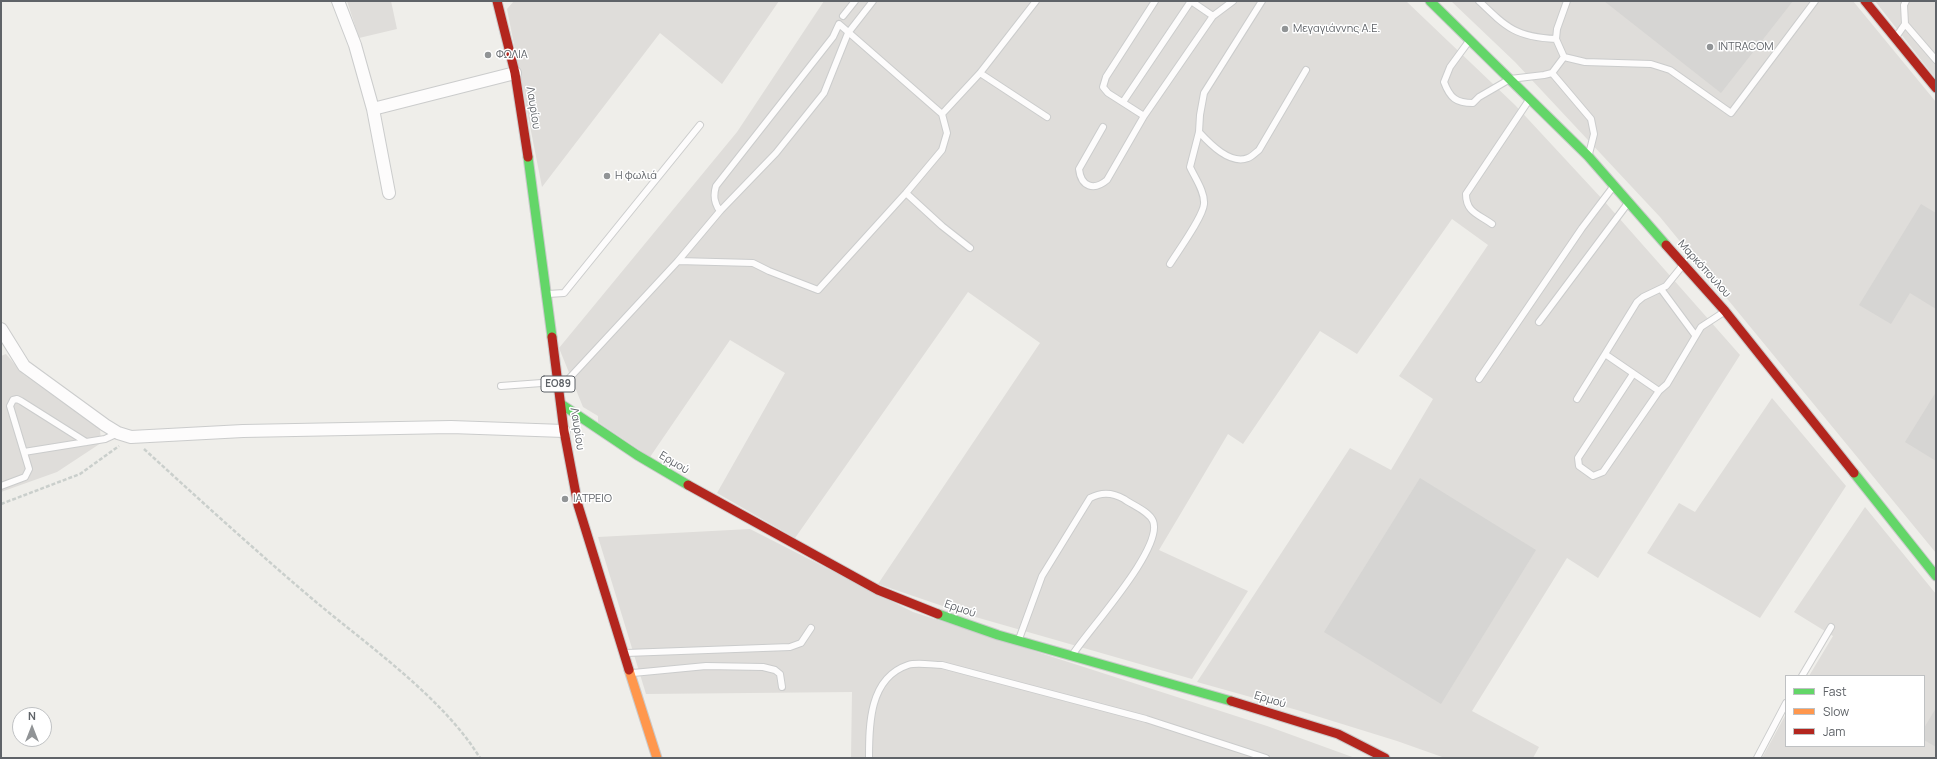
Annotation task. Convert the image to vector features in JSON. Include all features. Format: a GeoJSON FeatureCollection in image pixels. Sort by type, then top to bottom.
{"type":"FeatureCollection","features":[{"type":"Feature","properties":{"kind":"main road"},"geometry":{"type":"LineString","coordinates":[[487,1],[498,3]]}},
{"type":"Feature","properties":{"kind":"main road","name":"Μαρκόπουλου"},"geometry":{"type":"LineString","coordinates":[[1430,1],[1588,156],[1684,264],[1725,311],[1935,574]]}},
{"type":"Feature","properties":{"kind":"main road"},"geometry":{"type":"LineString","coordinates":[[1865,1],[1936,88]]}},
{"type":"Feature","properties":{"kind":"main road","name":"Λαυρίου"},"geometry":{"type":"LineString","coordinates":[[498,3],[515,73],[532,180],[564,431],[578,505],[657,758]]}},
{"type":"Feature","properties":{"kind":"main road","name":"Ερμού"},"geometry":{"type":"LineString","coordinates":[[561,404],[637,455],[691,487],[878,590],[922,609],[1072,657],[1219,698],[1338,734],[1385,758]]}},
{"type":"Feature","properties":{"kind":"street"},"geometry":{"type":"LineString","coordinates":[[338,1],[355,45],[373,109],[389,192]]}},
{"type":"Feature","properties":{"kind":"street"},"geometry":{"type":"LineString","coordinates":[[373,109],[515,73]]}},
{"type":"Feature","properties":{"kind":"street"},"geometry":{"type":"LineString","coordinates":[[1,329],[24,366],[118,433],[131,437],[242,432],[451,427],[564,431]]}},
{"type":"Feature","properties":{"kind":"lane"},"geometry":{"type":"LineString","coordinates":[[843,16],[855,1]]}},
{"type":"Feature","properties":{"kind":"lane"},"geometry":{"type":"LineString","coordinates":[[501,386],[558,385],[678,261],[720,211],[776,153],[824,93],[848,32],[873,1]]}},
{"type":"Feature","properties":{"kind":"lane"},"geometry":{"type":"LineString","coordinates":[[942,114],[980,73],[1036,1]]}},
{"type":"Feature","properties":{"kind":"lane"},"geometry":{"type":"LineString","coordinates":[[1144,116],[1108,93],[1103,87],[1106,77],[1155,1]]}},
{"type":"Feature","properties":{"kind":"lane"},"geometry":{"type":"LineString","coordinates":[[1123,102],[1191,1],[1213,16]]}},
{"type":"Feature","properties":{"kind":"lane"},"geometry":{"type":"LineString","coordinates":[[1103,126],[1080,169],[1080,176],[1087,185],[1095,187],[1100,186],[1107,180],[1144,116],[1213,16],[1233,1]]}},
{"type":"Feature","properties":{"kind":"lane"},"geometry":{"type":"LineString","coordinates":[[1170,264],[1200,216],[1204,205],[1203,193],[1190,167],[1199,132],[1204,93],[1262,1]]}},
{"type":"Feature","properties":{"kind":"lane"},"geometry":{"type":"LineString","coordinates":[[1479,1],[1515,32],[1535,38],[1556,39]]}},
{"type":"Feature","properties":{"kind":"lane"},"geometry":{"type":"LineString","coordinates":[[1564,57],[1556,39],[1557,29],[1567,1]]}},
{"type":"Feature","properties":{"kind":"lane"},"geometry":{"type":"LineString","coordinates":[[1564,57],[1585,62],[1651,64],[1670,70],[1731,113],[1815,1]]}},
{"type":"Feature","properties":{"kind":"lane"},"geometry":{"type":"LineString","coordinates":[[1903,2],[1905,24],[1936,60]]}},
{"type":"Feature","properties":{"kind":"lane"},"geometry":{"type":"LineString","coordinates":[[678,261],[753,262],[769,272],[818,290],[906,194],[942,150],[947,133],[942,114],[839,24],[833,37],[716,186],[714,201],[720,211]]}},
{"type":"Feature","properties":{"kind":"lane"},"geometry":{"type":"LineString","coordinates":[[1896,38],[1905,24]]}},
{"type":"Feature","properties":{"kind":"lane"},"geometry":{"type":"LineString","coordinates":[[1470,39],[1450,67],[1444,82],[1448,94],[1461,102],[1473,102],[1510,79],[1552,73],[1564,57]]}},
{"type":"Feature","properties":{"kind":"lane"},"geometry":{"type":"LineString","coordinates":[[1199,132],[1216,150],[1236,158],[1248,158],[1259,150],[1306,70]]}},
{"type":"Feature","properties":{"kind":"lane"},"geometry":{"type":"LineString","coordinates":[[980,73],[1047,117]]}},
{"type":"Feature","properties":{"kind":"lane"},"geometry":{"type":"LineString","coordinates":[[1552,73],[1591,119],[1594,134],[1588,156]]}},
{"type":"Feature","properties":{"kind":"lane"},"geometry":{"type":"LineString","coordinates":[[1492,224],[1472,210],[1466,203],[1466,194],[1530,98]]}},
{"type":"Feature","properties":{"kind":"lane"},"geometry":{"type":"LineString","coordinates":[[546,294],[564,293],[700,125]]}},
{"type":"Feature","properties":{"kind":"lane"},"geometry":{"type":"LineString","coordinates":[[1479,379],[1582,228],[1614,186]]}},
{"type":"Feature","properties":{"kind":"lane"},"geometry":{"type":"LineString","coordinates":[[906,194],[942,226],[970,248]]}},
{"type":"Feature","properties":{"kind":"lane"},"geometry":{"type":"LineString","coordinates":[[1539,322],[1628,202]]}},
{"type":"Feature","properties":{"kind":"lane"},"geometry":{"type":"LineString","coordinates":[[1577,399],[1637,302],[1643,297],[1666,286],[1684,264]]}},
{"type":"Feature","properties":{"kind":"lane"},"geometry":{"type":"LineString","coordinates":[[1661,289],[1695,335]]}},
{"type":"Feature","properties":{"kind":"lane"},"geometry":{"type":"LineString","coordinates":[[1634,374],[1578,458],[1579,466],[1593,476],[1602,472],[1659,391],[1667,384],[1701,327],[1725,311]]}},
{"type":"Feature","properties":{"kind":"lane"},"geometry":{"type":"LineString","coordinates":[[1606,354],[1659,391]]}},
{"type":"Feature","properties":{"kind":"lane"},"geometry":{"type":"LineString","coordinates":[[1,486],[25,477],[28,474],[29,469],[10,406],[13,400],[17,399],[86,442]]}},
{"type":"Feature","properties":{"kind":"lane"},"geometry":{"type":"LineString","coordinates":[[24,452],[105,439],[118,433]]}},
{"type":"Feature","properties":{"kind":"lane"},"geometry":{"type":"LineString","coordinates":[[1019,641],[1042,576],[1090,498],[1097,494],[1116,494],[1150,516],[1154,522],[1154,532],[1151,542],[1130,579],[1072,657]]}},
{"type":"Feature","properties":{"kind":"lane"},"geometry":{"type":"LineString","coordinates":[[625,653],[790,647],[801,643],[811,628]]}},
{"type":"Feature","properties":{"kind":"lane"},"geometry":{"type":"LineString","coordinates":[[1803,675],[1831,628]]}},
{"type":"Feature","properties":{"kind":"lane"},"geometry":{"type":"LineString","coordinates":[[869,758],[870,716],[876,694],[892,675],[908,665],[942,665],[1146,719],[1266,758]]}},
{"type":"Feature","properties":{"kind":"lane"},"geometry":{"type":"LineString","coordinates":[[631,673],[706,666],[763,667],[775,670],[780,674],[782,687]]}},
{"type":"Feature","properties":{"kind":"lane"},"geometry":{"type":"LineString","coordinates":[[1757,758],[1785,705]]}},
{"type":"Feature","properties":{"kind":"path"},"geometry":{"type":"LineString","coordinates":[[1,504],[80,474],[131,437],[275,567],[401,673],[447,715],[480,758]]}},
{"type":"Feature","properties":{"kind":"shaded area"},"geometry":{"type":"Polygon","coordinates":[[[347,1],[391,1],[397,29],[359,38],[347,1]]]}},
{"type":"Feature","properties":{"kind":"shaded area"},"geometry":{"type":"Polygon","coordinates":[[[514,1],[779,1],[722,84],[660,33],[542,187],[507,9],[514,1]]]}},
{"type":"Feature","properties":{"kind":"shaded area"},"geometry":{"type":"Polygon","coordinates":[[[824,1],[1406,1],[1515,105],[1604,201],[1740,355],[1598,578],[1567,558],[1472,711],[1539,747],[1533,758],[1445,758],[1397,741],[1297,710],[1197,682],[1350,448],[1391,470],[1433,399],[1399,376],[1488,245],[1452,219],[1357,354],[1320,331],[1243,444],[1228,434],[1159,550],[1248,591],[1192,679],[972,616],[878,584],[1040,343],[968,292],[795,538],[717,493],[785,373],[730,340],[650,457],[598,422],[598,416],[583,407],[559,348],[737,132],[824,1]]]}},
{"type":"Feature","properties":{"kind":"shaded area"},"geometry":{"type":"Polygon","coordinates":[[[1451,1],[1853,1],[1936,102],[1936,553],[1660,217],[1515,62],[1451,1]]]}},
{"type":"Feature","properties":{"kind":"shaded area"},"geometry":{"type":"Polygon","coordinates":[[[1875,1],[1936,1],[1936,79],[1875,1]]]}},
{"type":"Feature","properties":{"kind":"shaded area"},"geometry":{"type":"Polygon","coordinates":[[[6,354],[23,374],[100,429],[101,443],[57,472],[1,492],[1,356],[6,354]]]}},
{"type":"Feature","properties":{"kind":"shaded area"},"geometry":{"type":"Polygon","coordinates":[[[1772,398],[1846,486],[1760,618],[1647,553],[1679,503],[1695,512],[1772,398]]]}},
{"type":"Feature","properties":{"kind":"shaded area"},"geometry":{"type":"Polygon","coordinates":[[[1865,507],[1936,594],[1936,758],[1762,758],[1785,716],[1785,747],[1925,747],[1925,675],[1810,675],[1833,636],[1794,612],[1865,507]]]}},
{"type":"Feature","properties":{"kind":"shaded area"},"geometry":{"type":"Polygon","coordinates":[[[750,529],[913,612],[1267,726],[1355,758],[851,758],[852,692],[646,694],[598,537],[750,529]]]}},
{"type":"Feature","properties":{"kind":"building","name":"INTRACOM"},"geometry":{"type":"Polygon","coordinates":[[[1604,1],[1793,1],[1721,93],[1604,1]]]}},
{"type":"Feature","properties":{"kind":"building"},"geometry":{"type":"Polygon","coordinates":[[[1921,204],[1936,213],[1936,309],[1910,293],[1891,324],[1859,305],[1921,204]]]}},
{"type":"Feature","properties":{"kind":"building"},"geometry":{"type":"Polygon","coordinates":[[[1936,392],[1936,461],[1905,442],[1936,392]]]}},
{"type":"Feature","properties":{"kind":"building"},"geometry":{"type":"Polygon","coordinates":[[[1420,478],[1536,550],[1441,704],[1324,632],[1420,478]]]}},
{"type":"Feature","properties":{"kind":"building"},"geometry":{"type":"Polygon","coordinates":[[[1936,708],[1936,747],[1925,741],[1925,726],[1936,708]]]}},
{"type":"Feature","properties":{"kind":"traffic: fast"},"geometry":{"type":"LineString","coordinates":[[1430,1],[1588,156],[1666,245]]}},
{"type":"Feature","properties":{"kind":"traffic: fast"},"geometry":{"type":"LineString","coordinates":[[528,157],[552,337]]}},
{"type":"Feature","properties":{"kind":"traffic: fast"},"geometry":{"type":"LineString","coordinates":[[561,404],[637,455],[688,485]]}},
{"type":"Feature","properties":{"kind":"traffic: fast"},"geometry":{"type":"LineString","coordinates":[[1854,473],[1936,576]]}},
{"type":"Feature","properties":{"kind":"traffic: fast"},"geometry":{"type":"LineString","coordinates":[[938,614],[998,635],[1231,701]]}},
{"type":"Feature","properties":{"kind":"traffic: slow"},"geometry":{"type":"LineString","coordinates":[[629,670],[657,758]]}},
{"type":"Feature","properties":{"kind":"traffic: jam"},"geometry":{"type":"LineString","coordinates":[[497,1],[515,73],[528,157]]}},
{"type":"Feature","properties":{"kind":"traffic: jam"},"geometry":{"type":"LineString","coordinates":[[1865,1],[1936,88]]}},
{"type":"Feature","properties":{"kind":"traffic: jam"},"geometry":{"type":"LineString","coordinates":[[1666,245],[1725,311],[1854,473]]}},
{"type":"Feature","properties":{"kind":"traffic: jam"},"geometry":{"type":"LineString","coordinates":[[552,337],[564,431],[578,505],[629,670]]}},
{"type":"Feature","properties":{"kind":"traffic: jam"},"geometry":{"type":"LineString","coordinates":[[688,485],[878,590],[938,614]]}},
{"type":"Feature","properties":{"kind":"traffic: jam"},"geometry":{"type":"LineString","coordinates":[[1231,701],[1338,734],[1385,758]]}},
{"type":"Feature","properties":{"kind":"place","name":"Μεγαγιάννης Α.Ε."},"geometry":{"type":"Point","coordinates":[1285,29]}},
{"type":"Feature","properties":{"kind":"place","name":"INTRACOM"},"geometry":{"type":"Point","coordinates":[1710,47]}},
{"type":"Feature","properties":{"kind":"place","name":"ΦΩΛΙΑ"},"geometry":{"type":"Point","coordinates":[488,55]}},
{"type":"Feature","properties":{"kind":"place","name":"Η φωλιά"},"geometry":{"type":"Point","coordinates":[607,176]}},
{"type":"Feature","properties":{"kind":"place","name":"ΙΑΤΡΕΙΟ"},"geometry":{"type":"Point","coordinates":[565,499]}}]}
